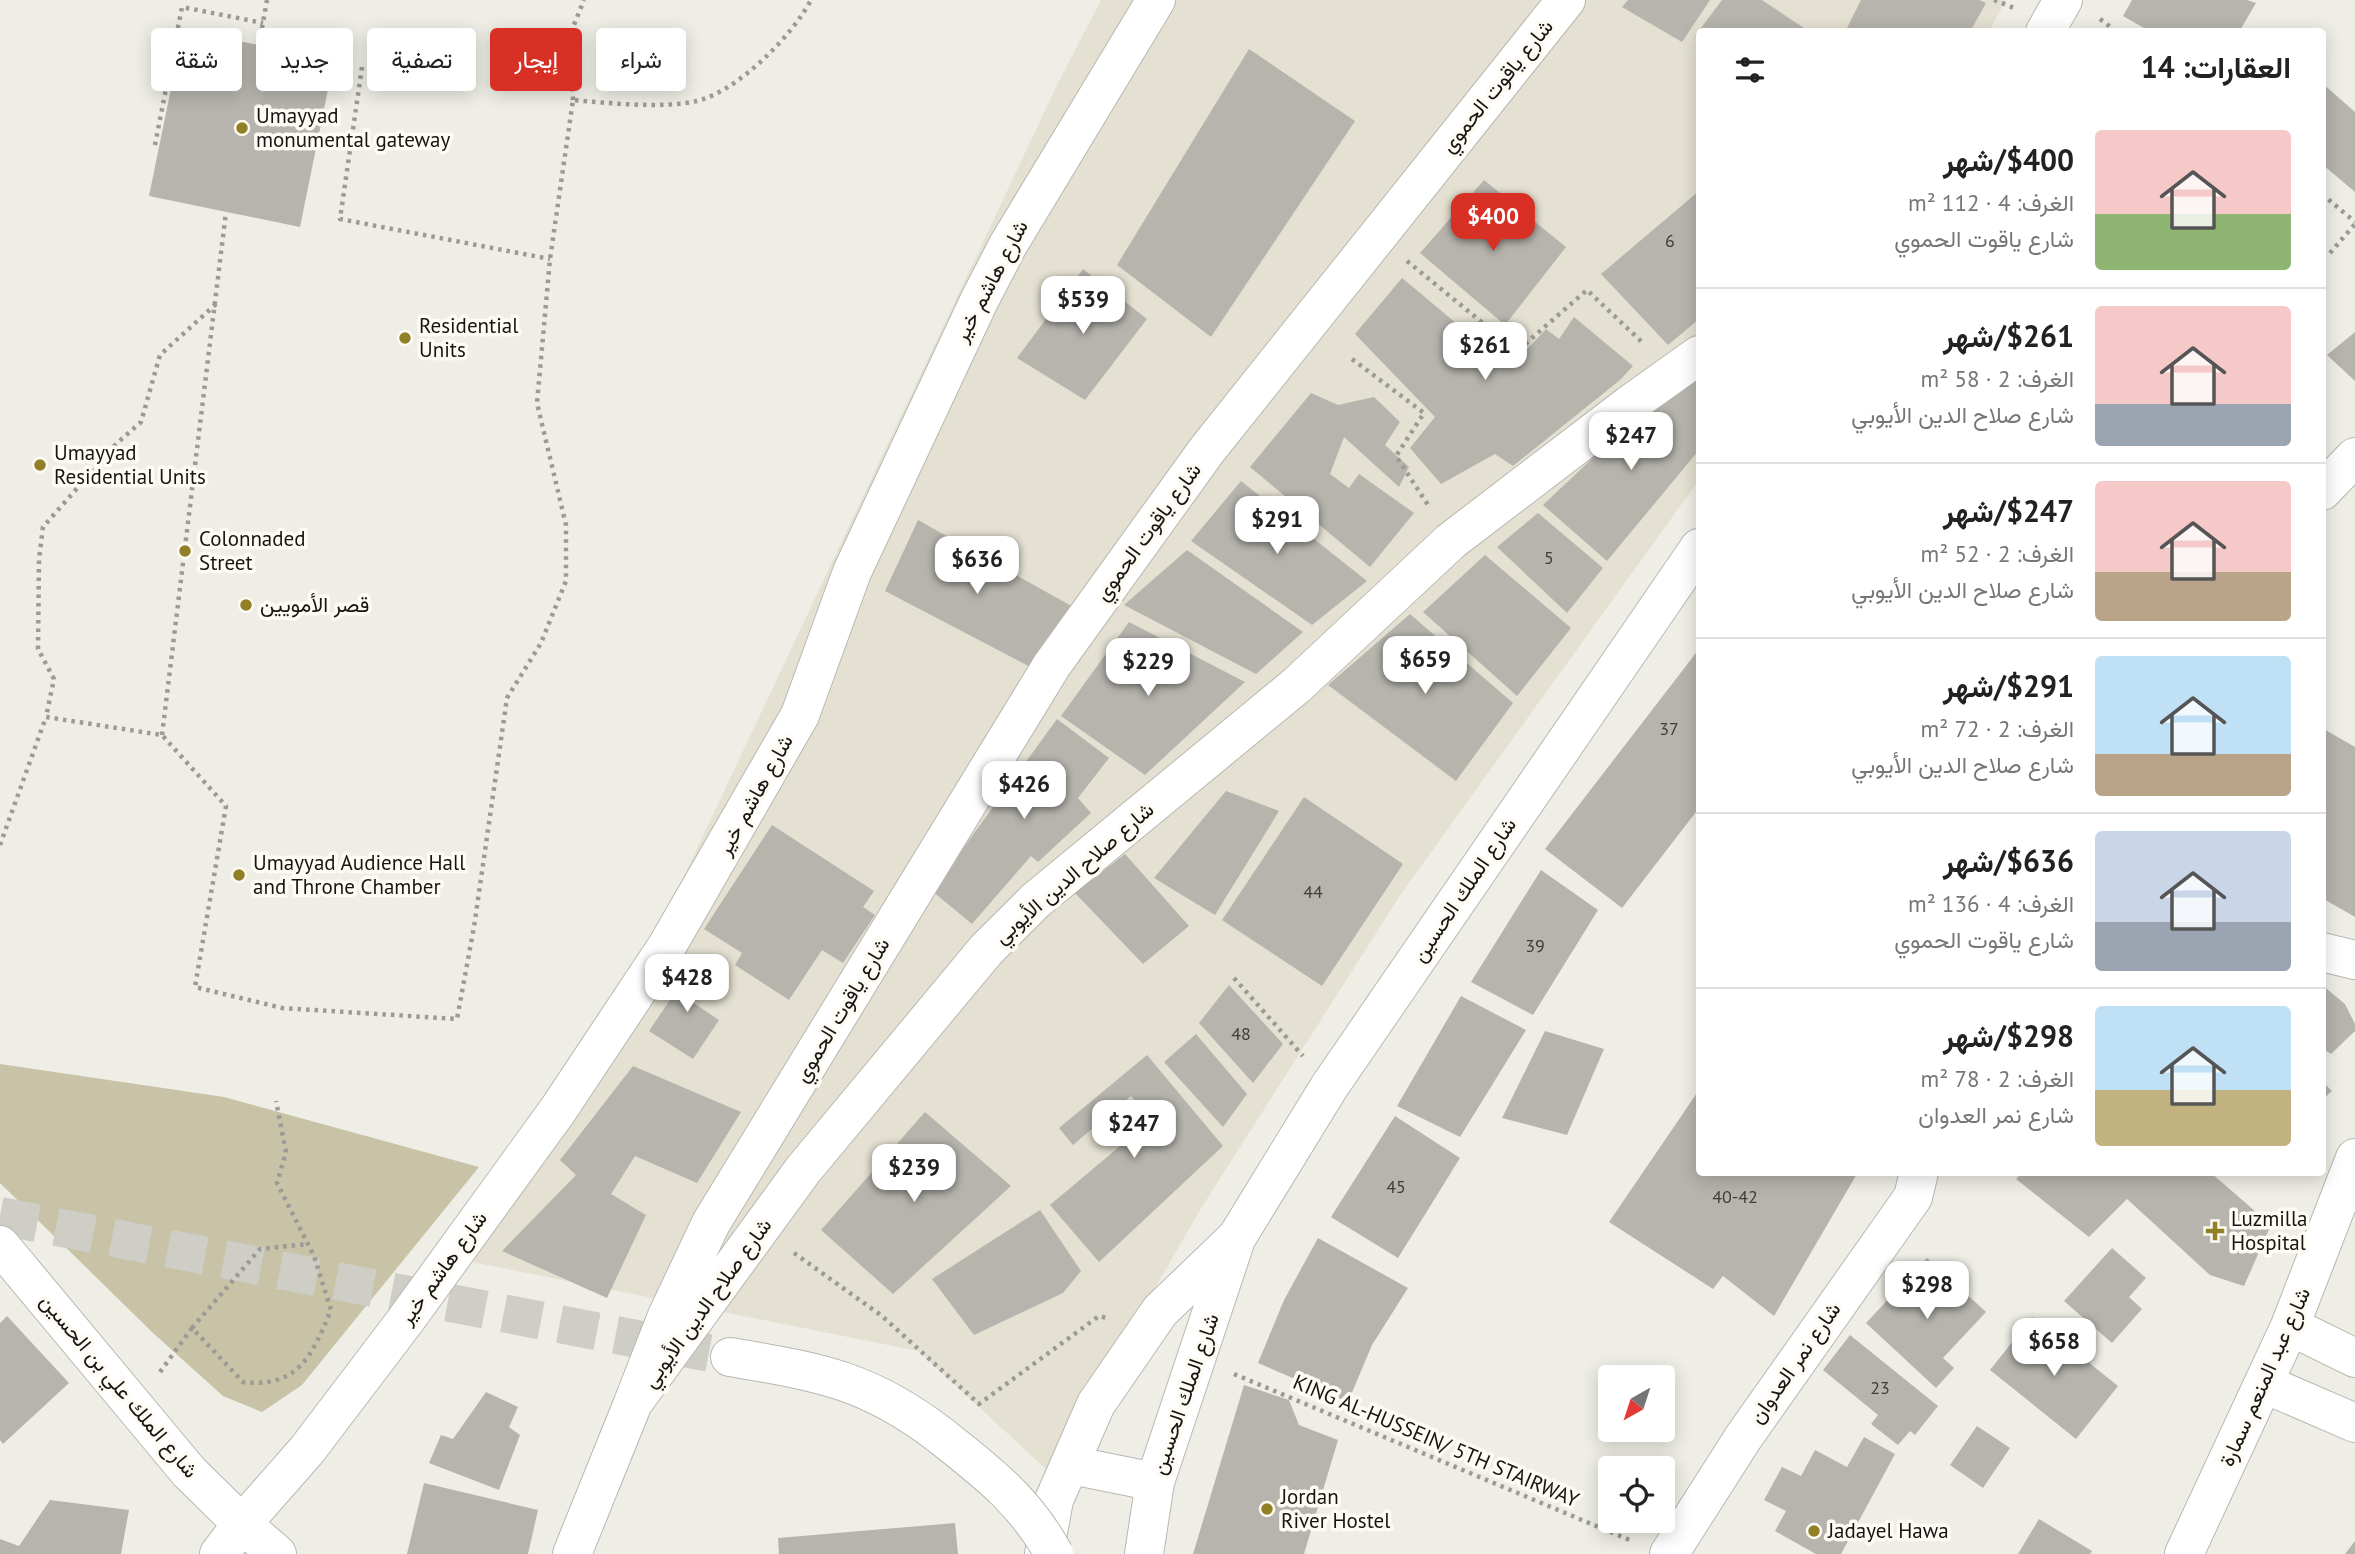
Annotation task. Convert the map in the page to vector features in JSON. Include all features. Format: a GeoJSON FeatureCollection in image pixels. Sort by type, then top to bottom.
{"type":"FeatureCollection","features":[{"type":"Feature","properties":{"kind":"street","name":"شارع هاشم خير"},"geometry":{"type":"LineString","coordinates":[[219,1554],[307,1450],[413,1311],[558,1110],[674,936],[800,715],[852,572],[984,289],[1156,0]]}},
{"type":"Feature","properties":{"kind":"street","name":"شارع ياقوت الحموي"},"geometry":{"type":"LineString","coordinates":[[633,1403],[667,1316],[711,1223],[1052,666],[1207,450],[1375,236],[1566,0]]}},
{"type":"Feature","properties":{"kind":"street"},"geometry":{"type":"LineString","coordinates":[[2047,28],[2063,0]]}},
{"type":"Feature","properties":{"kind":"street","name":"شارع صلاح الدين الأيوبي"},"geometry":{"type":"LineString","coordinates":[[572,1554],[633,1403],[762,1230],[803,1170],[986,950],[1035,901],[1297,685],[1451,541],[1687,364]]}},
{"type":"Feature","properties":{"kind":"street"},"geometry":{"type":"LineString","coordinates":[[2326,487],[2355,457]]}},
{"type":"Feature","properties":{"kind":"street","name":"شارع الملك الحسين"},"geometry":{"type":"LineString","coordinates":[[1144,1554],[1155,1482],[1237,1237],[1329,1087],[1696,552]]}},
{"type":"Feature","properties":{"kind":"street"},"geometry":{"type":"LineString","coordinates":[[2326,952],[2355,960]]}},
{"type":"Feature","properties":{"kind":"street"},"geometry":{"type":"LineString","coordinates":[[768,1130],[803,1170]]}},
{"type":"Feature","properties":{"kind":"street","name":"شارع عبد المنعم سمارة"},"geometry":{"type":"LineString","coordinates":[[2184,1554],[2291,1326],[2355,1158]]}},
{"type":"Feature","properties":{"kind":"street","name":"شارع نمر العدوان"},"geometry":{"type":"LineString","coordinates":[[1652,1549],[1743,1438],[1916,1185],[1934,1176]]}},
{"type":"Feature","properties":{"kind":"street","name":"شارع الملك الحسين"},"geometry":{"type":"LineString","coordinates":[[1044,1554],[1054,1500],[1072,1465],[1096,1404],[1160,1311],[1237,1237]]}},
{"type":"Feature","properties":{"kind":"street","name":"شارع الملك علي بن الحسين"},"geometry":{"type":"LineString","coordinates":[[0,1245],[189,1472],[242,1524]]}},
{"type":"Feature","properties":{"kind":"street"},"geometry":{"type":"LineString","coordinates":[[2291,1326],[2355,1358]]}},
{"type":"Feature","properties":{"kind":"street"},"geometry":{"type":"LineString","coordinates":[[730,1357],[819,1372],[858,1384],[940,1435],[991,1476],[1033,1517],[1054,1554]]}},
{"type":"Feature","properties":{"kind":"street"},"geometry":{"type":"LineString","coordinates":[[2265,1384],[2355,1423]]}},
{"type":"Feature","properties":{"kind":"street"},"geometry":{"type":"LineString","coordinates":[[1072,1465],[1155,1482]]}},
{"type":"Feature","properties":{"kind":"street"},"geometry":{"type":"LineString","coordinates":[[242,1524],[277,1554]]}},
{"type":"Feature","properties":{"kind":"path"},"geometry":{"type":"LineString","coordinates":[[262,28],[267,0]]}},
{"type":"Feature","properties":{"kind":"path"},"geometry":{"type":"LineString","coordinates":[[46,716],[162,735],[226,806],[194,987],[282,1008],[457,1019],[474,927],[507,698],[541,643],[566,581],[566,525],[537,403],[550,259],[573,100],[569,37],[584,0]]}},
{"type":"Feature","properties":{"kind":"path"},"geometry":{"type":"LineString","coordinates":[[573,100],[630,105],[698,101],[752,72],[803,15],[811,0]]}},
{"type":"Feature","properties":{"kind":"path"},"geometry":{"type":"LineString","coordinates":[[155,145],[182,7],[263,23]]}},
{"type":"Feature","properties":{"kind":"path"},"geometry":{"type":"LineString","coordinates":[[362,67],[340,219],[550,259]]}},
{"type":"Feature","properties":{"kind":"path"},"geometry":{"type":"LineString","coordinates":[[2326,198],[2355,223],[2330,253]]}},
{"type":"Feature","properties":{"kind":"path"},"geometry":{"type":"LineString","coordinates":[[162,735],[226,212]]}},
{"type":"Feature","properties":{"kind":"path"},"geometry":{"type":"LineString","coordinates":[[1375,236],[1517,351],[1587,290],[1687,364]]}},
{"type":"Feature","properties":{"kind":"path"},"geometry":{"type":"LineString","coordinates":[[0,845],[46,716],[54,679],[38,649],[39,559],[43,527],[116,444],[141,422],[160,355],[216,304]]}},
{"type":"Feature","properties":{"kind":"path"},"geometry":{"type":"LineString","coordinates":[[1352,359],[1424,413],[1396,456],[1451,541]]}},
{"type":"Feature","properties":{"kind":"path"},"geometry":{"type":"LineString","coordinates":[[1234,978],[1329,1087]]}},
{"type":"Feature","properties":{"kind":"path"},"geometry":{"type":"LineString","coordinates":[[192,1328],[243,1382],[267,1384],[303,1367],[331,1310],[308,1244],[277,1183],[286,1152],[276,1101]]}},
{"type":"Feature","properties":{"kind":"path"},"geometry":{"type":"LineString","coordinates":[[762,1230],[882,1316],[979,1404],[1099,1316],[1149,1327]]}},
{"type":"Feature","properties":{"kind":"path"},"geometry":{"type":"LineString","coordinates":[[135,1407],[192,1328],[260,1249],[308,1244]]}},
{"type":"Feature","properties":{"kind":"path","name":"KING AL-HUSSEIN/ 5TH STAIRWAY"},"geometry":{"type":"LineString","coordinates":[[1195,1366],[1244,1376],[1652,1549]]}},
{"type":"Feature","properties":{"kind":"shaded area"},"geometry":{"type":"Polygon","coordinates":[[[1101,0],[2006,0],[1991,28],[1696,28],[1696,484],[1401,894],[1200,1210],[1049,1472],[918,1351],[462,1260],[577,1103],[1057,85],[1101,0]]]}},
{"type":"Feature","properties":{"kind":"shaded area"},"geometry":{"type":"Polygon","coordinates":[[[0,1064],[224,1097],[479,1167],[302,1385],[262,1412],[223,1396],[153,1333],[0,1183],[0,1064]]]}},
{"type":"Feature","properties":{"kind":"building"},"geometry":{"type":"Polygon","coordinates":[[[1628,0],[1710,0],[1682,42],[1622,7],[1628,0]]]}},
{"type":"Feature","properties":{"kind":"building"},"geometry":{"type":"Polygon","coordinates":[[[1722,0],[1762,0],[1804,28],[1701,28],[1722,0]]]}},
{"type":"Feature","properties":{"kind":"building"},"geometry":{"type":"Polygon","coordinates":[[[1861,0],[1979,0],[1986,3],[1972,28],[1847,28],[1861,0]]]}},
{"type":"Feature","properties":{"kind":"building"},"geometry":{"type":"Polygon","coordinates":[[[2132,0],[2247,0],[2256,3],[2241,28],[2144,28],[2123,16],[2132,0]]]}},
{"type":"Feature","properties":{"kind":"building","name":"Umayyad monumental gateway"},"geometry":{"type":"Polygon","coordinates":[[[242,42],[256,45],[256,91],[328,91],[300,227],[149,196],[171,91],[242,91],[242,42]]]}},
{"type":"Feature","properties":{"kind":"building"},"geometry":{"type":"Polygon","coordinates":[[[1249,49],[1355,121],[1211,337],[1117,265],[1249,49]]]}},
{"type":"Feature","properties":{"kind":"building"},"geometry":{"type":"Polygon","coordinates":[[[2326,87],[2355,112],[2355,192],[2326,167],[2326,87]]]}},
{"type":"Feature","properties":{"kind":"building"},"geometry":{"type":"Polygon","coordinates":[[[1484,180],[1506,198],[1499,206],[1527,229],[1534,221],[1566,247],[1505,325],[1420,253],[1484,180]]]}},
{"type":"Feature","properties":{"kind":"building"},"geometry":{"type":"Polygon","coordinates":[[[1696,194],[1696,322],[1668,345],[1601,274],[1696,194]]]}},
{"type":"Feature","properties":{"kind":"building"},"geometry":{"type":"Polygon","coordinates":[[[1083,269],[1147,319],[1085,400],[1017,358],[1083,269]]]}},
{"type":"Feature","properties":{"kind":"building"},"geometry":{"type":"Polygon","coordinates":[[[1402,278],[1510,368],[1546,329],[1559,339],[1574,317],[1633,366],[1620,380],[1513,466],[1495,454],[1441,484],[1410,448],[1435,417],[1355,334],[1402,278]]]}},
{"type":"Feature","properties":{"kind":"building"},"geometry":{"type":"Polygon","coordinates":[[[2355,332],[2355,381],[2327,355],[2355,332]]]}},
{"type":"Feature","properties":{"kind":"building"},"geometry":{"type":"Polygon","coordinates":[[[1696,374],[1696,454],[1607,561],[1543,505],[1634,419],[1696,374]]]}},
{"type":"Feature","properties":{"kind":"building"},"geometry":{"type":"Polygon","coordinates":[[[1311,393],[1338,405],[1374,397],[1400,422],[1385,445],[1409,467],[1399,487],[1344,437],[1330,474],[1349,488],[1359,474],[1414,513],[1370,567],[1250,467],[1311,393]]]}},
{"type":"Feature","properties":{"kind":"building"},"geometry":{"type":"Polygon","coordinates":[[[1241,481],[1367,581],[1312,625],[1191,541],[1241,481]]]}},
{"type":"Feature","properties":{"kind":"building"},"geometry":{"type":"Polygon","coordinates":[[[1538,513],[1603,568],[1567,613],[1497,547],[1538,513]]]}},
{"type":"Feature","properties":{"kind":"building"},"geometry":{"type":"Polygon","coordinates":[[[918,520],[1075,608],[1034,669],[885,591],[918,520]]]}},
{"type":"Feature","properties":{"kind":"building"},"geometry":{"type":"Polygon","coordinates":[[[1187,550],[1303,632],[1256,674],[1124,605],[1187,550]]]}},
{"type":"Feature","properties":{"kind":"building"},"geometry":{"type":"Polygon","coordinates":[[[1485,555],[1571,628],[1517,696],[1423,612],[1485,555]]]}},
{"type":"Feature","properties":{"kind":"building"},"geometry":{"type":"Polygon","coordinates":[[[1410,614],[1513,703],[1456,781],[1328,685],[1410,614]]]}},
{"type":"Feature","properties":{"kind":"building"},"geometry":{"type":"Polygon","coordinates":[[[1129,622],[1245,682],[1145,775],[1061,716],[1129,622]]]}},
{"type":"Feature","properties":{"kind":"building"},"geometry":{"type":"Polygon","coordinates":[[[1696,653],[1696,812],[1622,908],[1545,849],[1696,653]]]}},
{"type":"Feature","properties":{"kind":"building"},"geometry":{"type":"Polygon","coordinates":[[[1057,719],[1109,758],[1078,798],[1091,813],[1038,862],[1031,856],[972,924],[932,891],[1057,719]]]}},
{"type":"Feature","properties":{"kind":"building"},"geometry":{"type":"Polygon","coordinates":[[[2326,730],[2355,747],[2355,917],[2326,900],[2326,730]]]}},
{"type":"Feature","properties":{"kind":"building"},"geometry":{"type":"Polygon","coordinates":[[[1226,791],[1279,811],[1215,915],[1154,878],[1226,791]]]}},
{"type":"Feature","properties":{"kind":"building"},"geometry":{"type":"Polygon","coordinates":[[[1304,797],[1403,864],[1322,986],[1222,920],[1304,797]]]}},
{"type":"Feature","properties":{"kind":"building"},"geometry":{"type":"Polygon","coordinates":[[[772,825],[874,891],[863,907],[875,915],[843,963],[822,950],[789,1000],[735,965],[742,953],[704,929],[772,825]]]}},
{"type":"Feature","properties":{"kind":"building"},"geometry":{"type":"Polygon","coordinates":[[[1125,854],[1189,926],[1143,964],[1075,893],[1125,854]]]}},
{"type":"Feature","properties":{"kind":"building"},"geometry":{"type":"Polygon","coordinates":[[[1541,870],[1598,910],[1533,1015],[1471,982],[1541,870]]]}},
{"type":"Feature","properties":{"kind":"building"},"geometry":{"type":"Polygon","coordinates":[[[698,958],[714,968],[692,1002],[719,1020],[693,1059],[649,1031],[698,958]]]}},
{"type":"Feature","properties":{"kind":"building"},"geometry":{"type":"Polygon","coordinates":[[[1229,985],[1283,1044],[1253,1083],[1199,1023],[1229,985]]]}},
{"type":"Feature","properties":{"kind":"building"},"geometry":{"type":"Polygon","coordinates":[[[2326,988],[2345,1004],[2355,1024],[2355,1031],[2331,1054],[2326,1051],[2326,988]]]}},
{"type":"Feature","properties":{"kind":"building"},"geometry":{"type":"Polygon","coordinates":[[[1461,996],[1526,1030],[1460,1137],[1397,1106],[1461,996]]]}},
{"type":"Feature","properties":{"kind":"building"},"geometry":{"type":"Polygon","coordinates":[[[1545,1031],[1604,1049],[1567,1135],[1502,1118],[1545,1031]]]}},
{"type":"Feature","properties":{"kind":"building"},"geometry":{"type":"Polygon","coordinates":[[[1196,1034],[1247,1094],[1223,1127],[1164,1062],[1196,1034]]]}},
{"type":"Feature","properties":{"kind":"building"},"geometry":{"type":"Polygon","coordinates":[[[1147,1055],[1223,1146],[1099,1262],[1050,1205],[1151,1120],[1131,1096],[1073,1145],[1059,1128],[1147,1055]]]}},
{"type":"Feature","properties":{"kind":"building"},"geometry":{"type":"Polygon","coordinates":[[[633,1066],[741,1112],[697,1183],[635,1156],[611,1194],[646,1215],[607,1298],[502,1251],[576,1175],[560,1160],[633,1066]]]}},
{"type":"Feature","properties":{"kind":"building"},"geometry":{"type":"Polygon","coordinates":[[[2326,1085],[2332,1091],[2326,1096],[2326,1085]]]}},
{"type":"Feature","properties":{"kind":"building"},"geometry":{"type":"Polygon","coordinates":[[[1696,1094],[1696,1176],[1856,1176],[1774,1316],[1723,1276],[1713,1289],[1609,1222],[1696,1094]]]}},
{"type":"Feature","properties":{"kind":"building"},"geometry":{"type":"Polygon","coordinates":[[[925,1112],[1011,1186],[893,1294],[821,1230],[925,1112]]]}},
{"type":"Feature","properties":{"kind":"building"},"geometry":{"type":"Polygon","coordinates":[[[1395,1116],[1460,1158],[1398,1258],[1331,1217],[1395,1116]]]}},
{"type":"Feature","properties":{"kind":"building","name":"Luzmilla Hospital"},"geometry":{"type":"Polygon","coordinates":[[[2019,1176],[2215,1176],[2271,1225],[2244,1286],[2210,1275],[2127,1199],[2089,1237],[2016,1179],[2019,1176]]]}},
{"type":"Feature","properties":{"kind":"building"},"geometry":{"type":"Polygon","coordinates":[[[1040,1210],[1081,1271],[1063,1293],[974,1335],[932,1279],[1040,1210]]]}},
{"type":"Feature","properties":{"kind":"building"},"geometry":{"type":"Polygon","coordinates":[[[1318,1238],[1408,1288],[1372,1345],[1348,1402],[1258,1363],[1284,1300],[1318,1238]]]}},
{"type":"Feature","properties":{"kind":"building"},"geometry":{"type":"Polygon","coordinates":[[[2112,1248],[2146,1278],[2129,1297],[2142,1309],[2112,1343],[2064,1301],[2112,1248]]]}},
{"type":"Feature","properties":{"kind":"building"},"geometry":{"type":"Polygon","coordinates":[[[1927,1258],[1986,1312],[1943,1358],[1954,1368],[1936,1388],[1866,1323],[1927,1258]]]}},
{"type":"Feature","properties":{"kind":"building"},"geometry":{"type":"Polygon","coordinates":[[[7,1316],[69,1383],[3,1444],[0,1440],[0,1323],[7,1316]]]}},
{"type":"Feature","properties":{"kind":"building"},"geometry":{"type":"Polygon","coordinates":[[[2032,1317],[2118,1386],[2076,1439],[1990,1370],[2032,1317]]]}},
{"type":"Feature","properties":{"kind":"building"},"geometry":{"type":"Polygon","coordinates":[[[1850,1335],[1938,1406],[1915,1435],[1910,1431],[1898,1445],[1871,1424],[1878,1415],[1823,1370],[1850,1335]]]}},
{"type":"Feature","properties":{"kind":"building"},"geometry":{"type":"Polygon","coordinates":[[[1244,1385],[1289,1400],[1299,1425],[1338,1440],[1304,1554],[1193,1554],[1244,1385]]]}},
{"type":"Feature","properties":{"kind":"building"},"geometry":{"type":"Polygon","coordinates":[[[486,1392],[518,1407],[509,1427],[520,1435],[499,1490],[429,1463],[441,1435],[453,1439],[486,1392]]]}},
{"type":"Feature","properties":{"kind":"building"},"geometry":{"type":"Polygon","coordinates":[[[1977,1426],[2010,1448],[1983,1488],[1950,1465],[1977,1426]]]}},
{"type":"Feature","properties":{"kind":"building"},"geometry":{"type":"Polygon","coordinates":[[[1864,1437],[1895,1454],[1841,1554],[1816,1554],[1775,1531],[1786,1511],[1764,1500],[1782,1467],[1801,1476],[1815,1450],[1847,1467],[1864,1437]]]}},
{"type":"Feature","properties":{"kind":"building"},"geometry":{"type":"Polygon","coordinates":[[[424,1483],[538,1510],[528,1554],[407,1554],[424,1483]]]}},
{"type":"Feature","properties":{"kind":"building"},"geometry":{"type":"Polygon","coordinates":[[[50,1500],[129,1510],[121,1554],[0,1554],[0,1539],[19,1546],[50,1500]]]}},
{"type":"Feature","properties":{"kind":"building"},"geometry":{"type":"Polygon","coordinates":[[[2039,1519],[2092,1551],[2090,1554],[2018,1554],[2039,1519]]]}},
{"type":"Feature","properties":{"kind":"building"},"geometry":{"type":"Polygon","coordinates":[[[955,1523],[958,1554],[779,1554],[778,1538],[955,1523]]]}},
{"type":"Feature","properties":{"kind":"building"},"geometry":{"type":"Polygon","coordinates":[[[2355,1541],[2355,1554],[2345,1554],[2355,1541]]]}},
{"type":"Feature","properties":{"kind":"tunnel"},"geometry":{"type":"LineString","coordinates":[[0,1216],[730,1357]]}},
{"type":"Feature","properties":{"kind":"place","name":"Umayyad monumental gateway"},"geometry":{"type":"Point","coordinates":[242,128]}},
{"type":"Feature","properties":{"kind":"place","name":"Residential Units"},"geometry":{"type":"Point","coordinates":[405,338]}},
{"type":"Feature","properties":{"kind":"place","name":"Umayyad Residential Units"},"geometry":{"type":"Point","coordinates":[40,465]}},
{"type":"Feature","properties":{"kind":"place","name":"Colonnaded Street"},"geometry":{"type":"Point","coordinates":[185,551]}},
{"type":"Feature","properties":{"kind":"place","name":"قصر الأمويين"},"geometry":{"type":"Point","coordinates":[246,605]}},
{"type":"Feature","properties":{"kind":"place","name":"Umayyad Audience Hall and Throne Chamber"},"geometry":{"type":"Point","coordinates":[239,875]}},
{"type":"Feature","properties":{"kind":"place","name":"Luzmilla Hospital"},"geometry":{"type":"Point","coordinates":[2215,1231]}},
{"type":"Feature","properties":{"kind":"place","name":"Jordan River Hostel"},"geometry":{"type":"Point","coordinates":[1267,1509]}},
{"type":"Feature","properties":{"kind":"place","name":"Jadayel Hawa"},"geometry":{"type":"Point","coordinates":[1814,1531]}}]}
